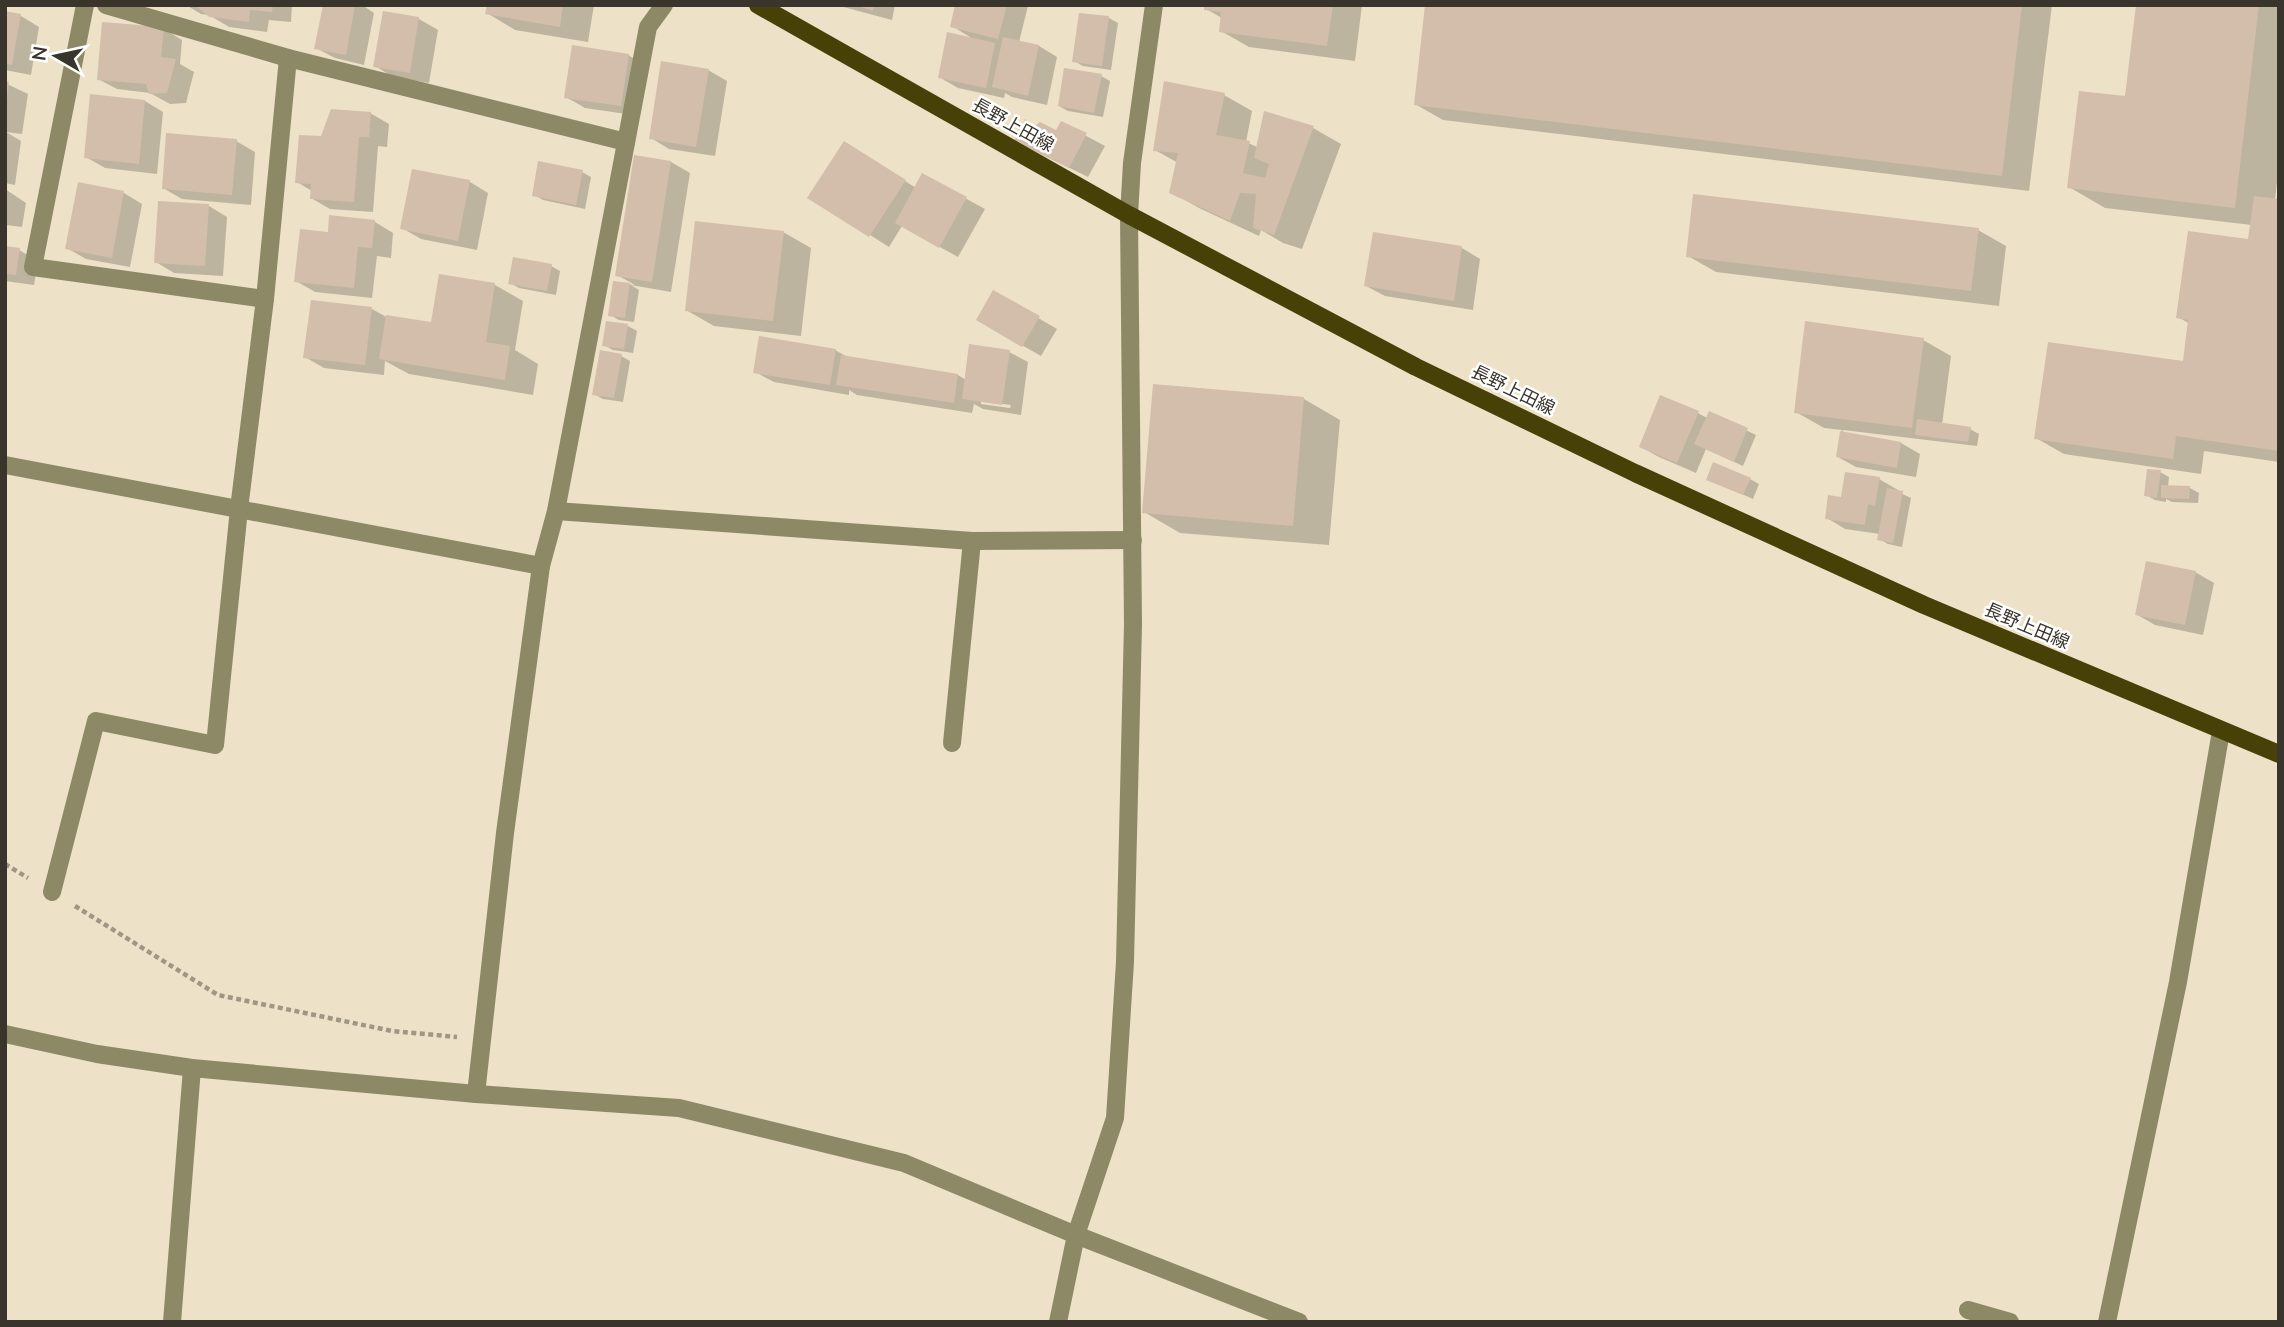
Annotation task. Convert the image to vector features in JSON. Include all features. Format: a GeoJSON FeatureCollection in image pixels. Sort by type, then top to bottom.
{"type":"FeatureCollection","features":[{"type":"Feature","properties":{"kind":"main road","name":"長野上田線"},"geometry":{"type":"LineString","coordinates":[[758,5],[1129,215],[1416,367],[1635,473],[1924,605],[2279,754]]}},
{"type":"Feature","properties":{"kind":"street"},"geometry":{"type":"LineString","coordinates":[[85,5],[33,267],[265,299]]}},
{"type":"Feature","properties":{"kind":"street"},"geometry":{"type":"LineString","coordinates":[[106,5],[288,58],[626,142]]}},
{"type":"Feature","properties":{"kind":"street"},"geometry":{"type":"LineString","coordinates":[[476,1094],[505,833],[541,566],[556,511],[648,27],[664,5]]}},
{"type":"Feature","properties":{"kind":"street"},"geometry":{"type":"LineString","coordinates":[[1058,1322],[1076,1235],[1115,1118],[1129,860],[1133,540],[1129,215],[1132,163],[1154,5]]}},
{"type":"Feature","properties":{"kind":"street"},"geometry":{"type":"LineString","coordinates":[[52,892],[96,721],[215,745],[239,509],[265,299],[288,58]]}},
{"type":"Feature","properties":{"kind":"street"},"geometry":{"type":"LineString","coordinates":[[5,465],[541,566]]}},
{"type":"Feature","properties":{"kind":"street"},"geometry":{"type":"LineString","coordinates":[[556,511],[972,541],[1133,540]]}},
{"type":"Feature","properties":{"kind":"street"},"geometry":{"type":"LineString","coordinates":[[952,743],[972,541]]}},
{"type":"Feature","properties":{"kind":"street"},"geometry":{"type":"LineString","coordinates":[[2107,1322],[2178,982],[2221,731]]}},
{"type":"Feature","properties":{"kind":"street"},"geometry":{"type":"LineString","coordinates":[[5,1034],[97,1054],[192,1068],[476,1094],[679,1108],[904,1163],[1076,1235],[1299,1322]]}},
{"type":"Feature","properties":{"kind":"street"},"geometry":{"type":"LineString","coordinates":[[172,1322],[192,1068]]}},
{"type":"Feature","properties":{"kind":"street"},"geometry":{"type":"LineString","coordinates":[[1968,1310],[2010,1322]]}},
{"type":"Feature","properties":{"kind":"path"},"geometry":{"type":"LineString","coordinates":[[5,864],[218,995],[392,1031],[482,1040]]}},
{"type":"Feature","properties":{"kind":"building"},"geometry":{"type":"Polygon","coordinates":[[[195,5],[273,5],[272,12],[250,10],[249,22],[209,17],[195,5]]]}},
{"type":"Feature","properties":{"kind":"building"},"geometry":{"type":"Polygon","coordinates":[[[323,5],[355,5],[346,55],[314,49],[323,5]]]}},
{"type":"Feature","properties":{"kind":"building"},"geometry":{"type":"Polygon","coordinates":[[[487,5],[563,5],[560,27],[485,14],[487,5]]]}},
{"type":"Feature","properties":{"kind":"building"},"geometry":{"type":"Polygon","coordinates":[[[855,5],[874,5],[873,11],[855,5]]]}},
{"type":"Feature","properties":{"kind":"building"},"geometry":{"type":"Polygon","coordinates":[[[955,5],[1007,5],[998,39],[950,27],[955,5]]]}},
{"type":"Feature","properties":{"kind":"building"},"geometry":{"type":"Polygon","coordinates":[[[1204,5],[1333,5],[1327,46],[1219,32],[1221,12],[1204,10],[1204,5]]]}},
{"type":"Feature","properties":{"kind":"building"},"geometry":{"type":"Polygon","coordinates":[[[1425,5],[2022,5],[2002,176],[1414,105],[1425,5]]]}},
{"type":"Feature","properties":{"kind":"building"},"geometry":{"type":"Polygon","coordinates":[[[2136,5],[2259,5],[2235,208],[2067,188],[2079,91],[2125,96],[2136,5]]]}},
{"type":"Feature","properties":{"kind":"building"},"geometry":{"type":"Polygon","coordinates":[[[5,11],[21,14],[12,65],[5,64],[5,11]]]}},
{"type":"Feature","properties":{"kind":"building"},"geometry":{"type":"Polygon","coordinates":[[[383,11],[419,17],[410,73],[373,67],[383,11]]]}},
{"type":"Feature","properties":{"kind":"building"},"geometry":{"type":"Polygon","coordinates":[[[1079,13],[1109,16],[1102,66],[1072,62],[1079,13]]]}},
{"type":"Feature","properties":{"kind":"building"},"geometry":{"type":"Polygon","coordinates":[[[102,22],[164,27],[161,57],[176,59],[167,93],[149,94],[146,84],[97,80],[102,22]]]}},
{"type":"Feature","properties":{"kind":"building"},"geometry":{"type":"Polygon","coordinates":[[[947,32],[995,43],[986,88],[938,78],[947,32]]]}},
{"type":"Feature","properties":{"kind":"building"},"geometry":{"type":"Polygon","coordinates":[[[1003,37],[1039,45],[1028,96],[992,87],[1003,37]]]}},
{"type":"Feature","properties":{"kind":"building"},"geometry":{"type":"Polygon","coordinates":[[[572,45],[629,54],[621,106],[564,98],[572,45]]]}},
{"type":"Feature","properties":{"kind":"building"},"geometry":{"type":"Polygon","coordinates":[[[661,61],[709,69],[696,147],[649,139],[661,61]]]}},
{"type":"Feature","properties":{"kind":"building"},"geometry":{"type":"Polygon","coordinates":[[[1064,68],[1102,74],[1094,113],[1058,106],[1064,68]]]}},
{"type":"Feature","properties":{"kind":"building"},"geometry":{"type":"Polygon","coordinates":[[[5,81],[9,82],[7,100],[5,100],[5,81]]]}},
{"type":"Feature","properties":{"kind":"building"},"geometry":{"type":"Polygon","coordinates":[[[1164,81],[1225,93],[1216,135],[1250,141],[1243,173],[1265,178],[1269,164],[1254,158],[1264,111],[1314,126],[1274,235],[1253,228],[1256,194],[1240,193],[1230,221],[1169,193],[1178,153],[1153,151],[1164,81]]]}},
{"type":"Feature","properties":{"kind":"building"},"geometry":{"type":"Polygon","coordinates":[[[90,94],[145,100],[139,164],[84,158],[90,94]]]}},
{"type":"Feature","properties":{"kind":"building"},"geometry":{"type":"Polygon","coordinates":[[[331,109],[371,112],[369,137],[359,137],[354,202],[310,199],[311,184],[295,183],[299,135],[321,136],[331,109]]]}},
{"type":"Feature","properties":{"kind":"building"},"geometry":{"type":"Polygon","coordinates":[[[1025,119],[1035,126],[1040,122],[1056,130],[1061,121],[1087,133],[1069,168],[1014,141],[1025,119]]]}},
{"type":"Feature","properties":{"kind":"building"},"geometry":{"type":"Polygon","coordinates":[[[166,133],[237,139],[232,195],[162,189],[166,133]]]}},
{"type":"Feature","properties":{"kind":"building"},"geometry":{"type":"Polygon","coordinates":[[[844,141],[906,180],[869,237],[807,198],[844,141]]]}},
{"type":"Feature","properties":{"kind":"building"},"geometry":{"type":"Polygon","coordinates":[[[634,155],[671,161],[652,282],[615,276],[634,155]]]}},
{"type":"Feature","properties":{"kind":"building"},"geometry":{"type":"Polygon","coordinates":[[[538,161],[583,170],[576,205],[532,196],[538,161]]]}},
{"type":"Feature","properties":{"kind":"building"},"geometry":{"type":"Polygon","coordinates":[[[412,169],[470,180],[458,241],[400,229],[412,169]]]}},
{"type":"Feature","properties":{"kind":"building"},"geometry":{"type":"Polygon","coordinates":[[[922,173],[967,197],[939,248],[895,223],[922,173]]]}},
{"type":"Feature","properties":{"kind":"building"},"geometry":{"type":"Polygon","coordinates":[[[78,182],[124,191],[112,258],[65,249],[78,182]]]}},
{"type":"Feature","properties":{"kind":"building"},"geometry":{"type":"Polygon","coordinates":[[[1693,194],[1979,228],[1971,291],[1686,257],[1693,194]]]}},
{"type":"Feature","properties":{"kind":"building"},"geometry":{"type":"Polygon","coordinates":[[[2254,196],[2279,199],[2279,451],[2176,436],[2173,459],[2034,439],[2048,342],[2183,361],[2188,320],[2176,318],[2188,231],[2248,239],[2254,196]]]}},
{"type":"Feature","properties":{"kind":"building"},"geometry":{"type":"Polygon","coordinates":[[[158,201],[209,204],[205,266],[154,263],[158,201]]]}},
{"type":"Feature","properties":{"kind":"building"},"geometry":{"type":"Polygon","coordinates":[[[329,215],[375,220],[372,248],[358,247],[354,288],[294,282],[300,229],[328,232],[329,215]]]}},
{"type":"Feature","properties":{"kind":"building"},"geometry":{"type":"Polygon","coordinates":[[[695,221],[784,231],[773,321],[685,311],[695,221]]]}},
{"type":"Feature","properties":{"kind":"building"},"geometry":{"type":"Polygon","coordinates":[[[1373,232],[1462,246],[1454,301],[1364,286],[1373,232]]]}},
{"type":"Feature","properties":{"kind":"building"},"geometry":{"type":"Polygon","coordinates":[[[5,246],[20,248],[16,275],[5,274],[5,246]]]}},
{"type":"Feature","properties":{"kind":"building"},"geometry":{"type":"Polygon","coordinates":[[[513,257],[552,264],[547,291],[508,284],[513,257]]]}},
{"type":"Feature","properties":{"kind":"building"},"geometry":{"type":"Polygon","coordinates":[[[439,274],[495,283],[486,342],[510,346],[505,380],[379,359],[386,315],[431,322],[439,274]]]}},
{"type":"Feature","properties":{"kind":"building"},"geometry":{"type":"Polygon","coordinates":[[[613,281],[630,283],[625,318],[608,316],[613,281]]]}},
{"type":"Feature","properties":{"kind":"building"},"geometry":{"type":"Polygon","coordinates":[[[993,290],[1040,316],[1022,347],[976,320],[993,290]]]}},
{"type":"Feature","properties":{"kind":"building"},"geometry":{"type":"Polygon","coordinates":[[[311,300],[372,307],[365,365],[303,358],[311,300]]]}},
{"type":"Feature","properties":{"kind":"building"},"geometry":{"type":"Polygon","coordinates":[[[606,321],[628,324],[624,349],[602,346],[606,321]]]}},
{"type":"Feature","properties":{"kind":"building"},"geometry":{"type":"Polygon","coordinates":[[[1805,321],[1924,338],[1912,428],[1794,413],[1805,321]]]}},
{"type":"Feature","properties":{"kind":"building"},"geometry":{"type":"Polygon","coordinates":[[[759,336],[836,349],[830,385],[753,373],[759,336]]]}},
{"type":"Feature","properties":{"kind":"building"},"geometry":{"type":"Polygon","coordinates":[[[969,344],[1010,350],[1002,405],[962,399],[969,344]]]}},
{"type":"Feature","properties":{"kind":"building"},"geometry":{"type":"Polygon","coordinates":[[[600,350],[622,354],[614,398],[592,395],[600,350]]]}},
{"type":"Feature","properties":{"kind":"building"},"geometry":{"type":"Polygon","coordinates":[[[841,355],[958,374],[954,403],[836,385],[841,355]]]}},
{"type":"Feature","properties":{"kind":"building"},"geometry":{"type":"Polygon","coordinates":[[[1153,384],[1304,397],[1293,526],[1142,513],[1153,384]]]}},
{"type":"Feature","properties":{"kind":"building"},"geometry":{"type":"Polygon","coordinates":[[[1660,395],[1699,411],[1677,463],[1639,447],[1660,395]]]}},
{"type":"Feature","properties":{"kind":"building"},"geometry":{"type":"Polygon","coordinates":[[[1709,411],[1748,428],[1734,462],[1694,444],[1709,411]]]}},
{"type":"Feature","properties":{"kind":"building"},"geometry":{"type":"Polygon","coordinates":[[[1917,419],[1971,427],[1968,442],[1915,435],[1917,419]]]}},
{"type":"Feature","properties":{"kind":"building"},"geometry":{"type":"Polygon","coordinates":[[[1840,431],[1901,442],[1897,468],[1836,457],[1840,431]]]}},
{"type":"Feature","properties":{"kind":"building"},"geometry":{"type":"Polygon","coordinates":[[[1713,462],[1751,478],[1743,495],[1706,480],[1713,462]]]}},
{"type":"Feature","properties":{"kind":"building"},"geometry":{"type":"Polygon","coordinates":[[[2147,469],[2161,470],[2157,498],[2144,496],[2147,469]]]}},
{"type":"Feature","properties":{"kind":"building"},"geometry":{"type":"Polygon","coordinates":[[[1845,472],[1880,477],[1875,506],[1868,504],[1865,525],[1825,519],[1828,495],[1841,497],[1845,472]]]}},
{"type":"Feature","properties":{"kind":"building"},"geometry":{"type":"Polygon","coordinates":[[[2161,485],[2190,486],[2189,499],[2161,498],[2161,485]]]}},
{"type":"Feature","properties":{"kind":"building"},"geometry":{"type":"Polygon","coordinates":[[[1887,488],[1903,491],[1893,543],[1877,540],[1887,488]]]}},
{"type":"Feature","properties":{"kind":"building"},"geometry":{"type":"Polygon","coordinates":[[[2146,561],[2196,571],[2185,625],[2135,615],[2146,561]]]}}]}
